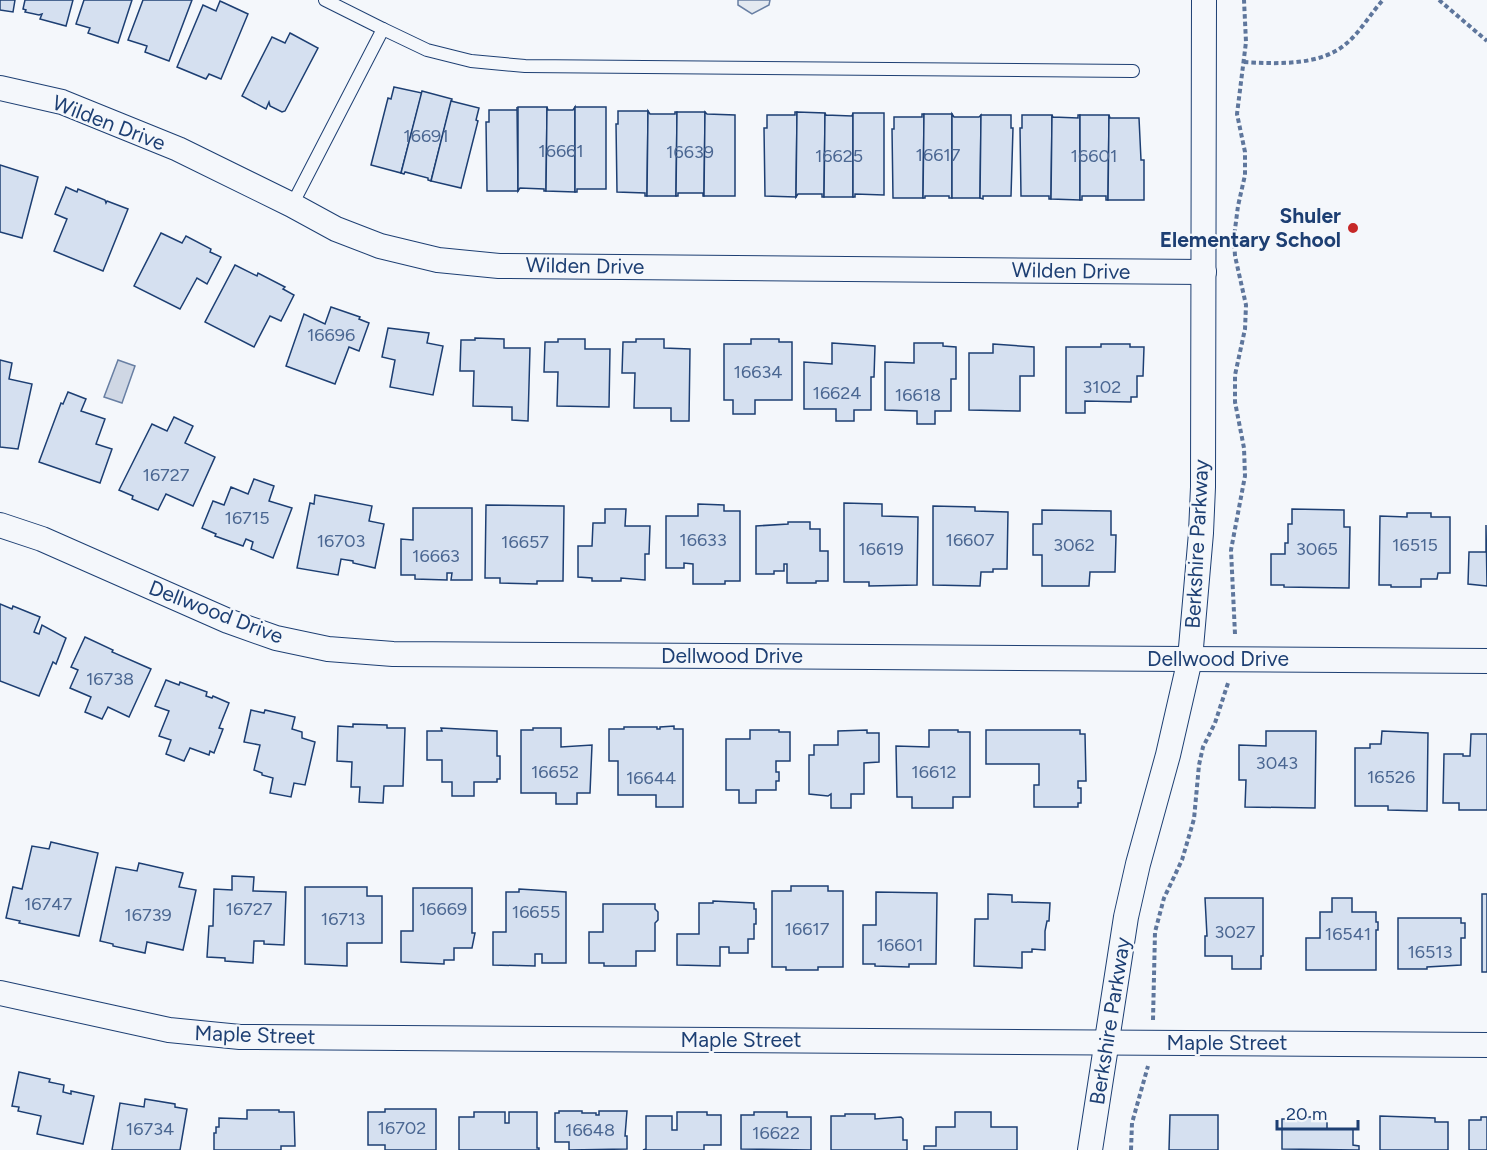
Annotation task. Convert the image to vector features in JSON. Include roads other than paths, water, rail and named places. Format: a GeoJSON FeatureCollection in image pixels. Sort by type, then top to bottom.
{"type":"FeatureCollection","features":[{"type":"Feature","properties":{"kind":"street","name":"Berkshire Parkway"},"geometry":{"type":"LineString","coordinates":[[1090,1150],[1126,917],[1190,659],[1203,487],[1204,0]]}},
{"type":"Feature","properties":{"kind":"street","name":"Wilden Drive"},"geometry":{"type":"LineString","coordinates":[[0,88],[62,102],[178,149],[336,229],[380,246],[438,260],[499,266],[1204,272]]}},
{"type":"Feature","properties":{"kind":"street","name":"Dellwood Drive"},"geometry":{"type":"LineString","coordinates":[[0,525],[42,539],[228,621],[276,638],[328,649],[405,654],[1487,661]]}},
{"type":"Feature","properties":{"kind":"street","name":"Maple Street"},"geometry":{"type":"LineString","coordinates":[[0,993],[169,1030],[240,1037],[1487,1045]]}},
{"type":"Feature","properties":{"kind":"lane"},"geometry":{"type":"LineString","coordinates":[[325,0],[427,50],[471,61],[525,66],[1133,71]]}},
{"type":"Feature","properties":{"kind":"lane"},"geometry":{"type":"LineString","coordinates":[[292,205],[383,29]]}},
{"type":"Feature","properties":{"kind":"place","name":"Shuler Elementary School"},"geometry":{"type":"Point","coordinates":[1353,228]}}]}
